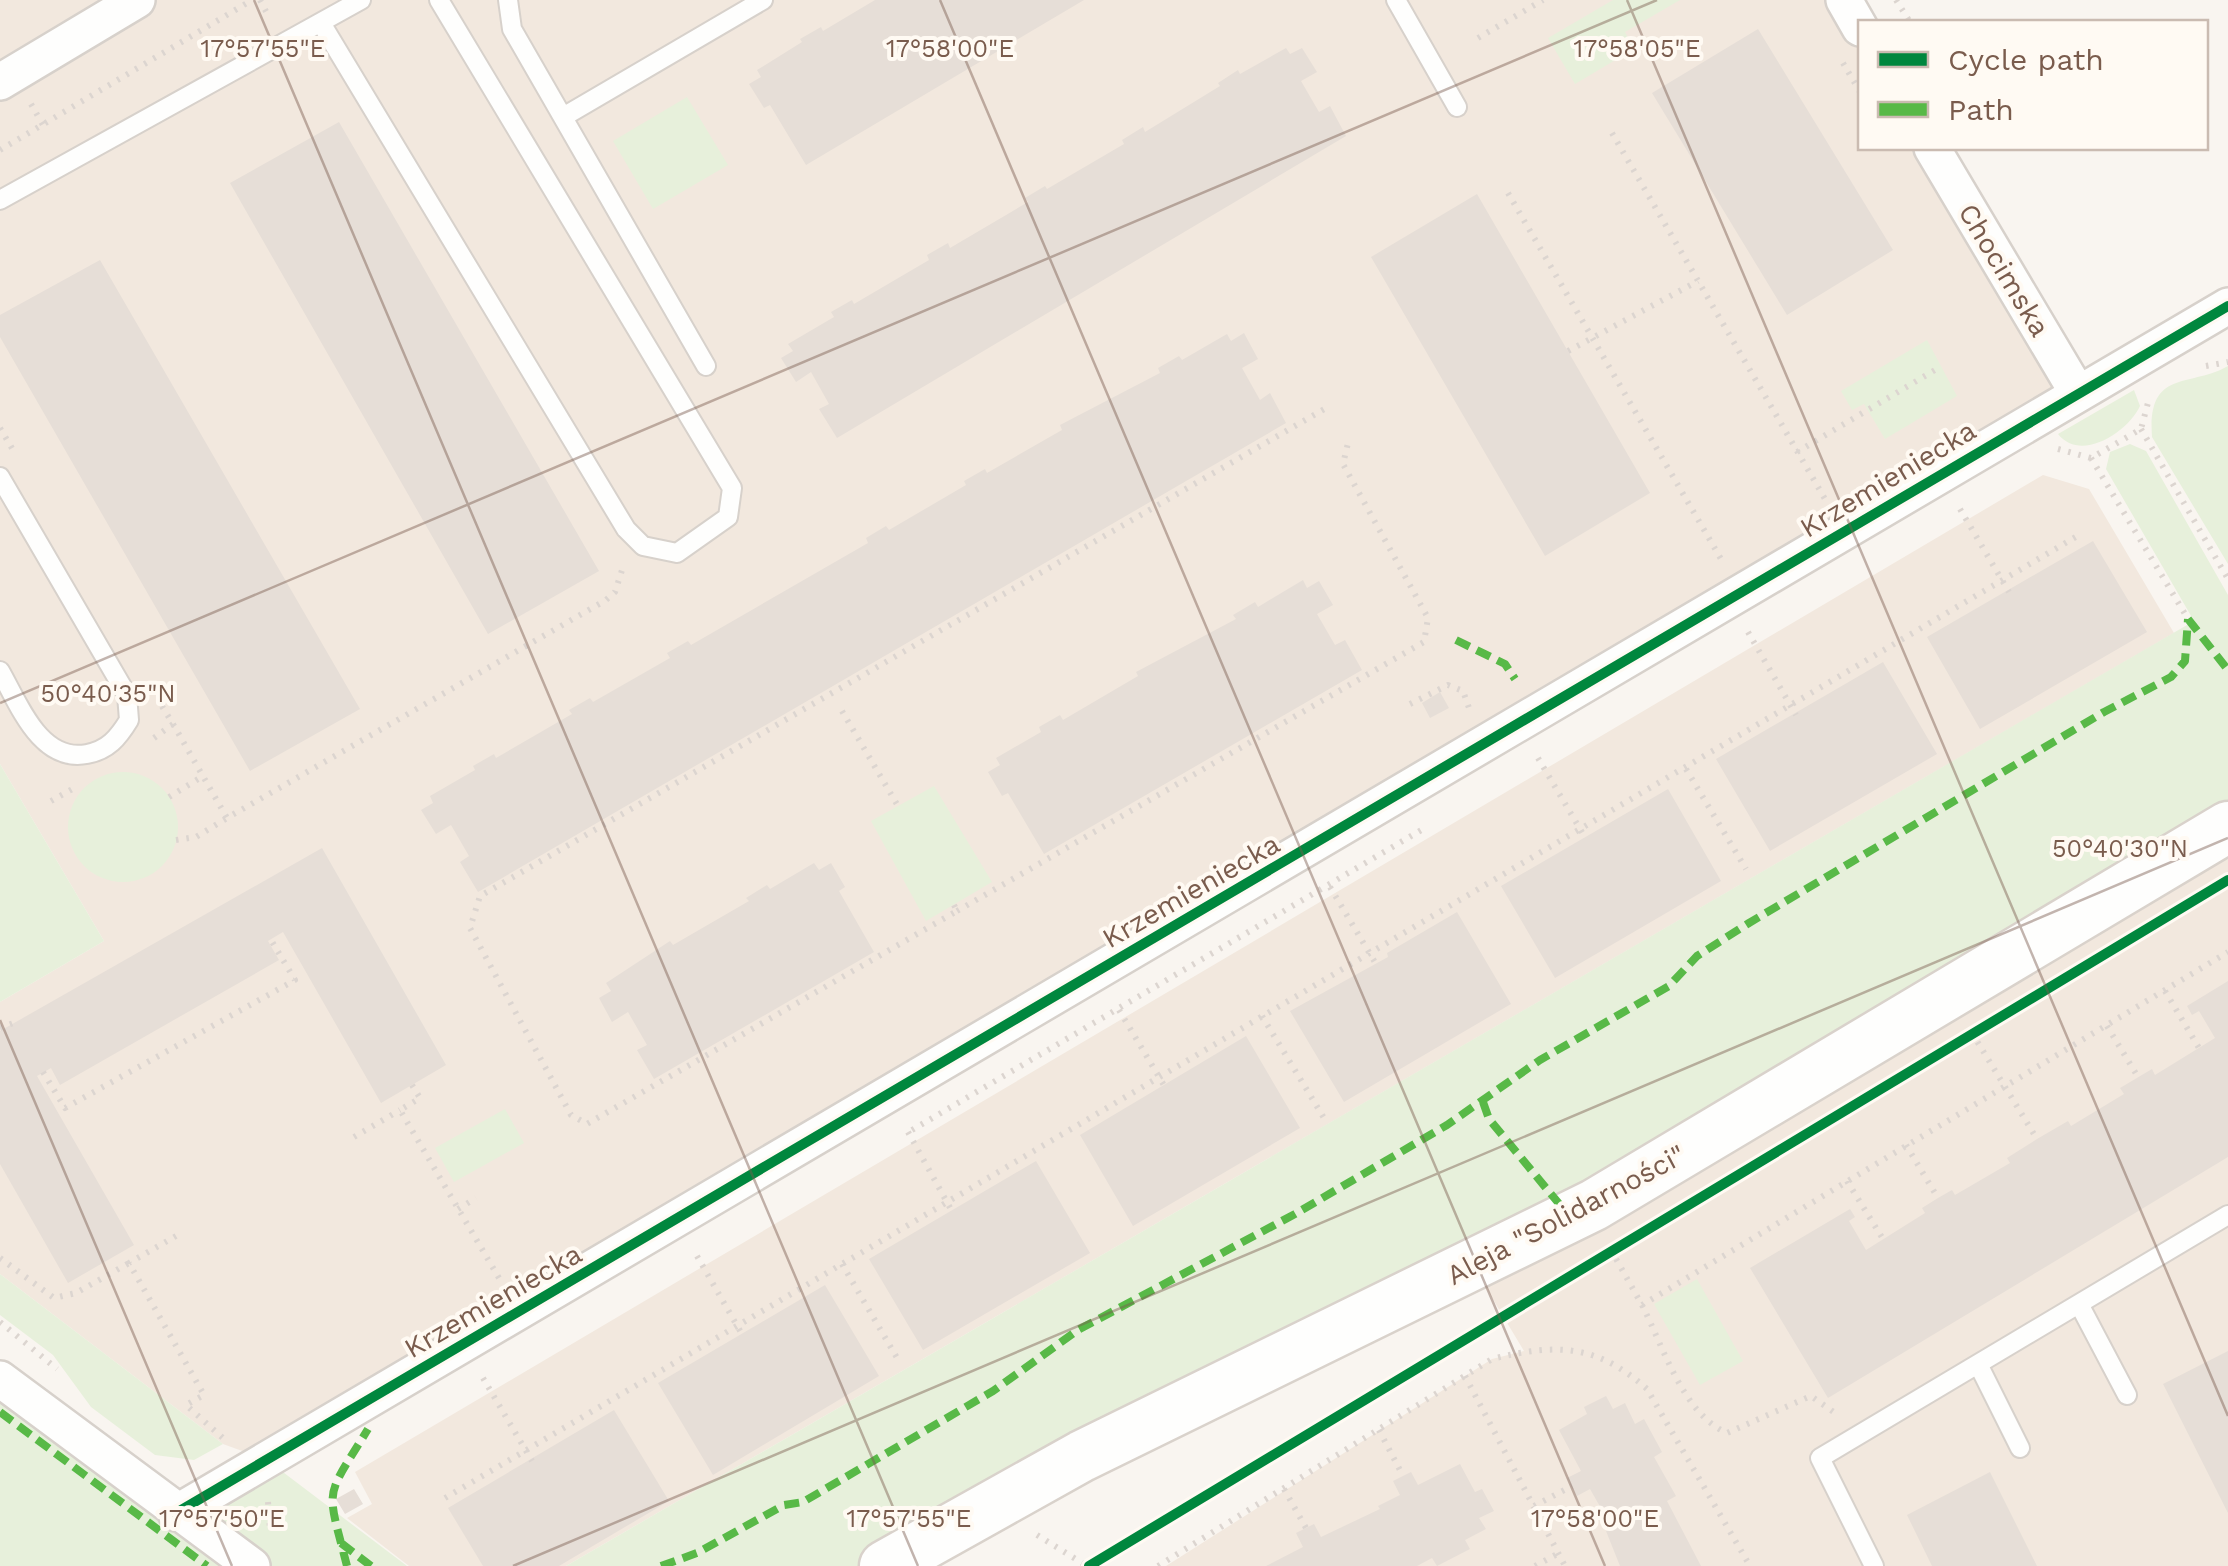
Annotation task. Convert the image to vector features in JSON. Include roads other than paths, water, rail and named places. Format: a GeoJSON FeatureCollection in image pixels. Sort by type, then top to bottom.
{"type":"FeatureCollection","features":[{"type":"Feature","properties":{"kind":"street"},"geometry":{"type":"LineString","coordinates":[[0,82],[137,0]]}},
{"type":"Feature","properties":{"kind":"street"},"geometry":{"type":"LineString","coordinates":[[1844,0],[1858,24]]}},
{"type":"Feature","properties":{"kind":"street","name":"Chocimska"},"geometry":{"type":"LineString","coordinates":[[1933,150],[2077,392]]}},
{"type":"Feature","properties":{"kind":"street","name":"Krzemieniecka"},"geometry":{"type":"LineString","coordinates":[[176,1513],[2228,306]]}},
{"type":"Feature","properties":{"kind":"street","name":"Aleja \"Solidarności\""},"geometry":{"type":"LineString","coordinates":[[885,1566],[1082,1456],[1594,1205],[2228,827]]}},
{"type":"Feature","properties":{"kind":"street"},"geometry":{"type":"LineString","coordinates":[[0,1379],[252,1566]]}},
{"type":"Feature","properties":{"kind":"lane"},"geometry":{"type":"LineString","coordinates":[[0,200],[361,0]]}},
{"type":"Feature","properties":{"kind":"lane"},"geometry":{"type":"LineString","coordinates":[[321,23],[626,529],[642,546],[678,554],[728,517],[732,488],[439,0]]}},
{"type":"Feature","properties":{"kind":"lane"},"geometry":{"type":"LineString","coordinates":[[508,0],[512,29],[706,366]]}},
{"type":"Feature","properties":{"kind":"lane"},"geometry":{"type":"LineString","coordinates":[[563,117],[762,0]]}},
{"type":"Feature","properties":{"kind":"lane"},"geometry":{"type":"LineString","coordinates":[[1396,0],[1457,107]]}},
{"type":"Feature","properties":{"kind":"lane"},"geometry":{"type":"LineString","coordinates":[[0,477],[127,695],[129,720],[109,746],[75,756],[56,751],[38,737],[0,671]]}},
{"type":"Feature","properties":{"kind":"lane"},"geometry":{"type":"LineString","coordinates":[[1874,1566],[1820,1458],[2228,1214]]}},
{"type":"Feature","properties":{"kind":"lane"},"geometry":{"type":"LineString","coordinates":[[2079,1304],[2127,1396]]}},
{"type":"Feature","properties":{"kind":"lane"},"geometry":{"type":"LineString","coordinates":[[1978,1364],[2020,1448]]}}]}
